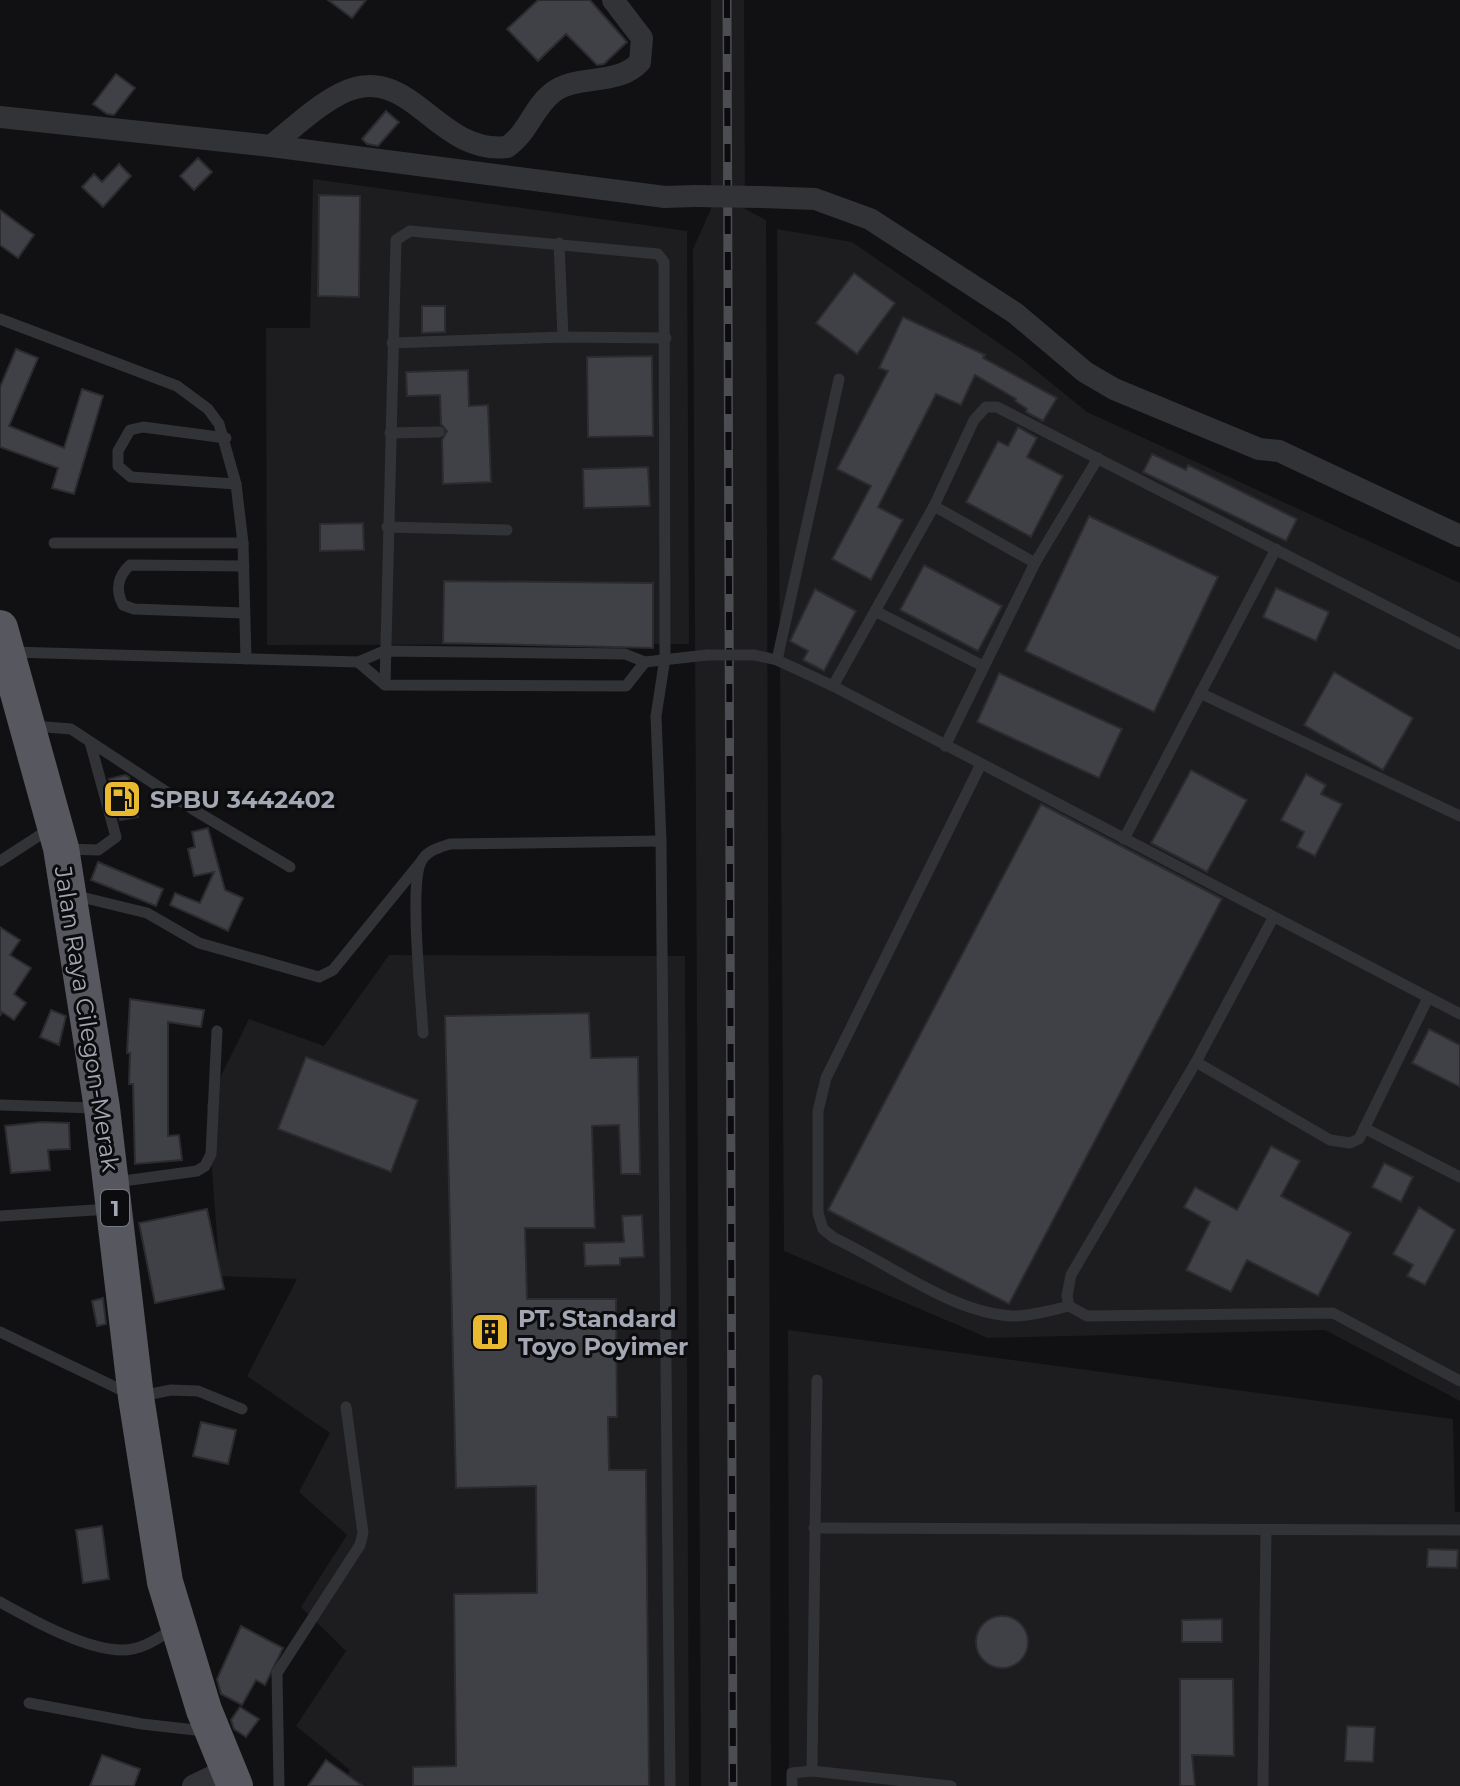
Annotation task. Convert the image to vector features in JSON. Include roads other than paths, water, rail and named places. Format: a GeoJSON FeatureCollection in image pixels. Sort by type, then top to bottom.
{"type":"FeatureCollection","features":[{"type":"Feature","properties":{"kind":"highway","name":"Jalan Raya Cilegon-Merak"},"geometry":{"type":"LineString","coordinates":[[4,662],[29,726],[58,837],[69,895],[102,1108],[136,1397],[165,1582],[213,1732],[232,1777]]}},
{"type":"Feature","properties":{"kind":"street"},"geometry":{"type":"LineString","coordinates":[[271,146],[343,92],[381,88],[418,103],[441,128],[460,139],[477,145],[507,147],[517,140],[552,92],[570,85],[620,76],[640,62],[642,38],[613,0]]}},
{"type":"Feature","properties":{"kind":"street"},"geometry":{"type":"LineString","coordinates":[[0,117],[271,146],[665,197],[815,199],[870,219],[1015,313],[1095,377],[1259,449],[1279,451],[1460,536]]}},
{"type":"Feature","properties":{"kind":"street"},"geometry":{"type":"LineString","coordinates":[[1259,449],[1272,463],[1460,552]]}},
{"type":"Feature","properties":{"kind":"street"},"geometry":{"type":"LineString","coordinates":[[193,1786],[232,1777]]}},
{"type":"Feature","properties":{"kind":"lane"},"geometry":{"type":"LineString","coordinates":[[385,685],[394,249],[402,233],[559,243],[658,254],[664,262],[666,338],[665,658],[656,716],[661,841],[670,1786]]}},
{"type":"Feature","properties":{"kind":"lane"},"geometry":{"type":"LineString","coordinates":[[559,243],[563,337]]}},
{"type":"Feature","properties":{"kind":"lane"},"geometry":{"type":"LineString","coordinates":[[0,319],[177,386],[208,409],[226,438],[236,484],[243,543],[246,659]]}},
{"type":"Feature","properties":{"kind":"lane"},"geometry":{"type":"LineString","coordinates":[[392,343],[563,337],[666,338]]}},
{"type":"Feature","properties":{"kind":"lane"},"geometry":{"type":"LineString","coordinates":[[777,660],[839,379]]}},
{"type":"Feature","properties":{"kind":"lane"},"geometry":{"type":"LineString","coordinates":[[833,686],[934,506],[974,420],[986,407],[997,407],[1460,644]]}},
{"type":"Feature","properties":{"kind":"lane"},"geometry":{"type":"LineString","coordinates":[[226,438],[143,427],[130,430],[118,451],[118,466],[131,477],[236,484]]}},
{"type":"Feature","properties":{"kind":"lane"},"geometry":{"type":"LineString","coordinates":[[390,433],[439,432]]}},
{"type":"Feature","properties":{"kind":"lane"},"geometry":{"type":"LineString","coordinates":[[945,746],[1035,563],[1098,458]]}},
{"type":"Feature","properties":{"kind":"lane"},"geometry":{"type":"LineString","coordinates":[[934,506],[1035,563]]}},
{"type":"Feature","properties":{"kind":"lane"},"geometry":{"type":"LineString","coordinates":[[387,527],[507,530]]}},
{"type":"Feature","properties":{"kind":"lane"},"geometry":{"type":"LineString","coordinates":[[54,543],[243,543]]}},
{"type":"Feature","properties":{"kind":"lane"},"geometry":{"type":"LineString","coordinates":[[1124,839],[1276,549]]}},
{"type":"Feature","properties":{"kind":"lane"},"geometry":{"type":"LineString","coordinates":[[243,613],[134,609],[123,605],[118,594],[121,576],[130,565],[244,566]]}},
{"type":"Feature","properties":{"kind":"lane"},"geometry":{"type":"LineString","coordinates":[[875,611],[983,666]]}},
{"type":"Feature","properties":{"kind":"lane"},"geometry":{"type":"LineString","coordinates":[[4,662],[246,659],[358,662],[384,651],[625,654],[645,662],[707,655],[754,655],[777,660],[833,686],[1460,1014]]}},
{"type":"Feature","properties":{"kind":"lane"},"geometry":{"type":"LineString","coordinates":[[358,662],[385,685],[626,686],[645,662]]}},
{"type":"Feature","properties":{"kind":"lane"},"geometry":{"type":"LineString","coordinates":[[1200,693],[1460,816]]}},
{"type":"Feature","properties":{"kind":"lane"},"geometry":{"type":"LineString","coordinates":[[29,726],[71,729],[194,810],[290,867]]}},
{"type":"Feature","properties":{"kind":"lane"},"geometry":{"type":"LineString","coordinates":[[0,861],[58,837],[90,852],[109,845],[116,837],[90,742]]}},
{"type":"Feature","properties":{"kind":"lane"},"geometry":{"type":"LineString","coordinates":[[981,764],[826,1078],[818,1111],[818,1213],[823,1229],[834,1238],[962,1304],[988,1313],[1017,1316],[1069,1306],[1087,1316],[1333,1313],[1460,1381]]}},
{"type":"Feature","properties":{"kind":"lane"},"geometry":{"type":"LineString","coordinates":[[69,895],[147,913],[199,943],[319,977],[333,970],[431,850],[450,844],[661,841]]}},
{"type":"Feature","properties":{"kind":"lane"},"geometry":{"type":"LineString","coordinates":[[420,863],[417,888],[423,1033]]}},
{"type":"Feature","properties":{"kind":"lane"},"geometry":{"type":"LineString","coordinates":[[1069,1306],[1067,1296],[1071,1275],[1196,1062],[1273,918]]}},
{"type":"Feature","properties":{"kind":"lane"},"geometry":{"type":"LineString","coordinates":[[1196,1062],[1330,1140],[1350,1143],[1359,1139],[1428,998]]}},
{"type":"Feature","properties":{"kind":"lane"},"geometry":{"type":"LineString","coordinates":[[0,1216],[113,1196],[205,1166],[211,1154],[217,1031]]}},
{"type":"Feature","properties":{"kind":"lane"},"geometry":{"type":"LineString","coordinates":[[0,1105],[102,1108]]}},
{"type":"Feature","properties":{"kind":"lane"},"geometry":{"type":"LineString","coordinates":[[1364,1128],[1460,1177]]}},
{"type":"Feature","properties":{"kind":"lane"},"geometry":{"type":"LineString","coordinates":[[0,1332],[136,1397],[171,1390],[198,1391],[242,1409]]}},
{"type":"Feature","properties":{"kind":"lane"},"geometry":{"type":"LineString","coordinates":[[812,1771],[817,1380]]}},
{"type":"Feature","properties":{"kind":"lane"},"geometry":{"type":"LineString","coordinates":[[279,1786],[277,1673],[360,1545],[363,1533],[346,1407]]}},
{"type":"Feature","properties":{"kind":"lane"},"geometry":{"type":"LineString","coordinates":[[814,1528],[1460,1530]]}},
{"type":"Feature","properties":{"kind":"lane"},"geometry":{"type":"LineString","coordinates":[[1263,1786],[1266,1530]]}},
{"type":"Feature","properties":{"kind":"lane"},"geometry":{"type":"LineString","coordinates":[[0,1602],[94,1645],[122,1650],[145,1646],[177,1627]]}},
{"type":"Feature","properties":{"kind":"lane"},"geometry":{"type":"LineString","coordinates":[[29,1703],[142,1724],[213,1732]]}},
{"type":"Feature","properties":{"kind":"lane"},"geometry":{"type":"LineString","coordinates":[[792,1786],[792,1773],[812,1771],[951,1786]]}},
{"type":"Feature","properties":{"kind":"railway"},"geometry":{"type":"LineString","coordinates":[[727,0],[733,1786]]}},
{"type":"Feature","properties":{"kind":"place","name":"SPBU 3442402"},"geometry":{"type":"Point","coordinates":[122,799]}},
{"type":"Feature","properties":{"kind":"place","name":"PT. Standard Toyo Poyimer"},"geometry":{"type":"Point","coordinates":[490,1332]}}]}
